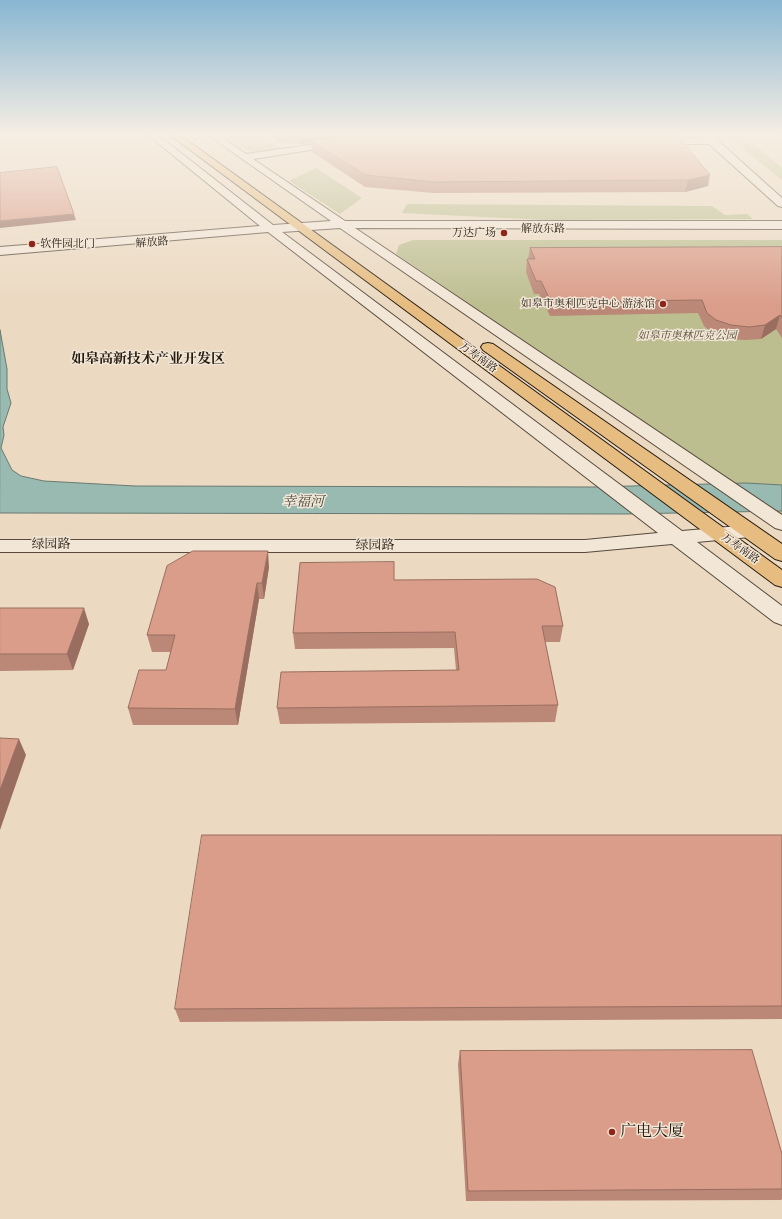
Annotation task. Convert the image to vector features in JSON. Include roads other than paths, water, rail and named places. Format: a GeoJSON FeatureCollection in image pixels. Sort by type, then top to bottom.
{"type":"FeatureCollection","features":[{"type":"Feature","properties":{"kind":"main road","name":"万寿南路"},"geometry":{"type":"LineString","coordinates":[[259,192],[782,554]]}},
{"type":"Feature","properties":{"kind":"main road","name":"万寿南路"},"geometry":{"type":"LineString","coordinates":[[310,226],[782,580]]}},
{"type":"Feature","properties":{"kind":"street"},"geometry":{"type":"LineString","coordinates":[[225,192],[309,259],[680,538],[782,617]]}},
{"type":"Feature","properties":{"kind":"street"},"geometry":{"type":"LineString","coordinates":[[294,192],[782,524]]}},
{"type":"Feature","properties":{"kind":"street"},"geometry":{"type":"LineString","coordinates":[[769,192],[782,204]]}},
{"type":"Feature","properties":{"kind":"street","name":"解放东路"},"geometry":{"type":"LineString","coordinates":[[345,227],[782,225]]}},
{"type":"Feature","properties":{"kind":"street","name":"解放路"},"geometry":{"type":"LineString","coordinates":[[0,256],[310,226]]}},
{"type":"Feature","properties":{"kind":"street","name":"解放东路"},"geometry":{"type":"LineString","coordinates":[[310,226],[782,228]]}},
{"type":"Feature","properties":{"kind":"street","name":"解放路"},"geometry":{"type":"LineString","coordinates":[[0,252],[274,230]]}},
{"type":"Feature","properties":{"kind":"street","name":"绿园路"},"geometry":{"type":"LineString","coordinates":[[0,546],[585,546],[750,532]]}},
{"type":"Feature","properties":{"kind":"water","name":"幸福河"},"geometry":{"type":"Polygon","coordinates":[[[0,330],[7,369],[7,389],[11,403],[3,427],[4,435],[1,448],[12,470],[21,476],[44,481],[135,486],[592,487],[746,483],[782,485],[782,511],[626,514],[0,513],[0,330]]]}},
{"type":"Feature","properties":{"kind":"place","name":"万达广场"},"geometry":{"type":"Point","coordinates":[504,233]}},
{"type":"Feature","properties":{"kind":"place","name":"软件园北门"},"geometry":{"type":"Point","coordinates":[32,244]}},
{"type":"Feature","properties":{"kind":"place","name":"如皋市奥利匹克中心 游泳馆"},"geometry":{"type":"Point","coordinates":[663,304]}},
{"type":"Feature","properties":{"kind":"place","name":"广电大厦"},"geometry":{"type":"Point","coordinates":[612,1132]}},
{"type":"Feature","properties":{"kind":"district","name":"如皋高新技术产业开发区"},"geometry":{"type":"Point","coordinates":[148,360]}},
{"type":"Feature","properties":{"kind":"park label","name":"如皋市奥林匹克公园"},"geometry":{"type":"Point","coordinates":[687,336]}}]}
